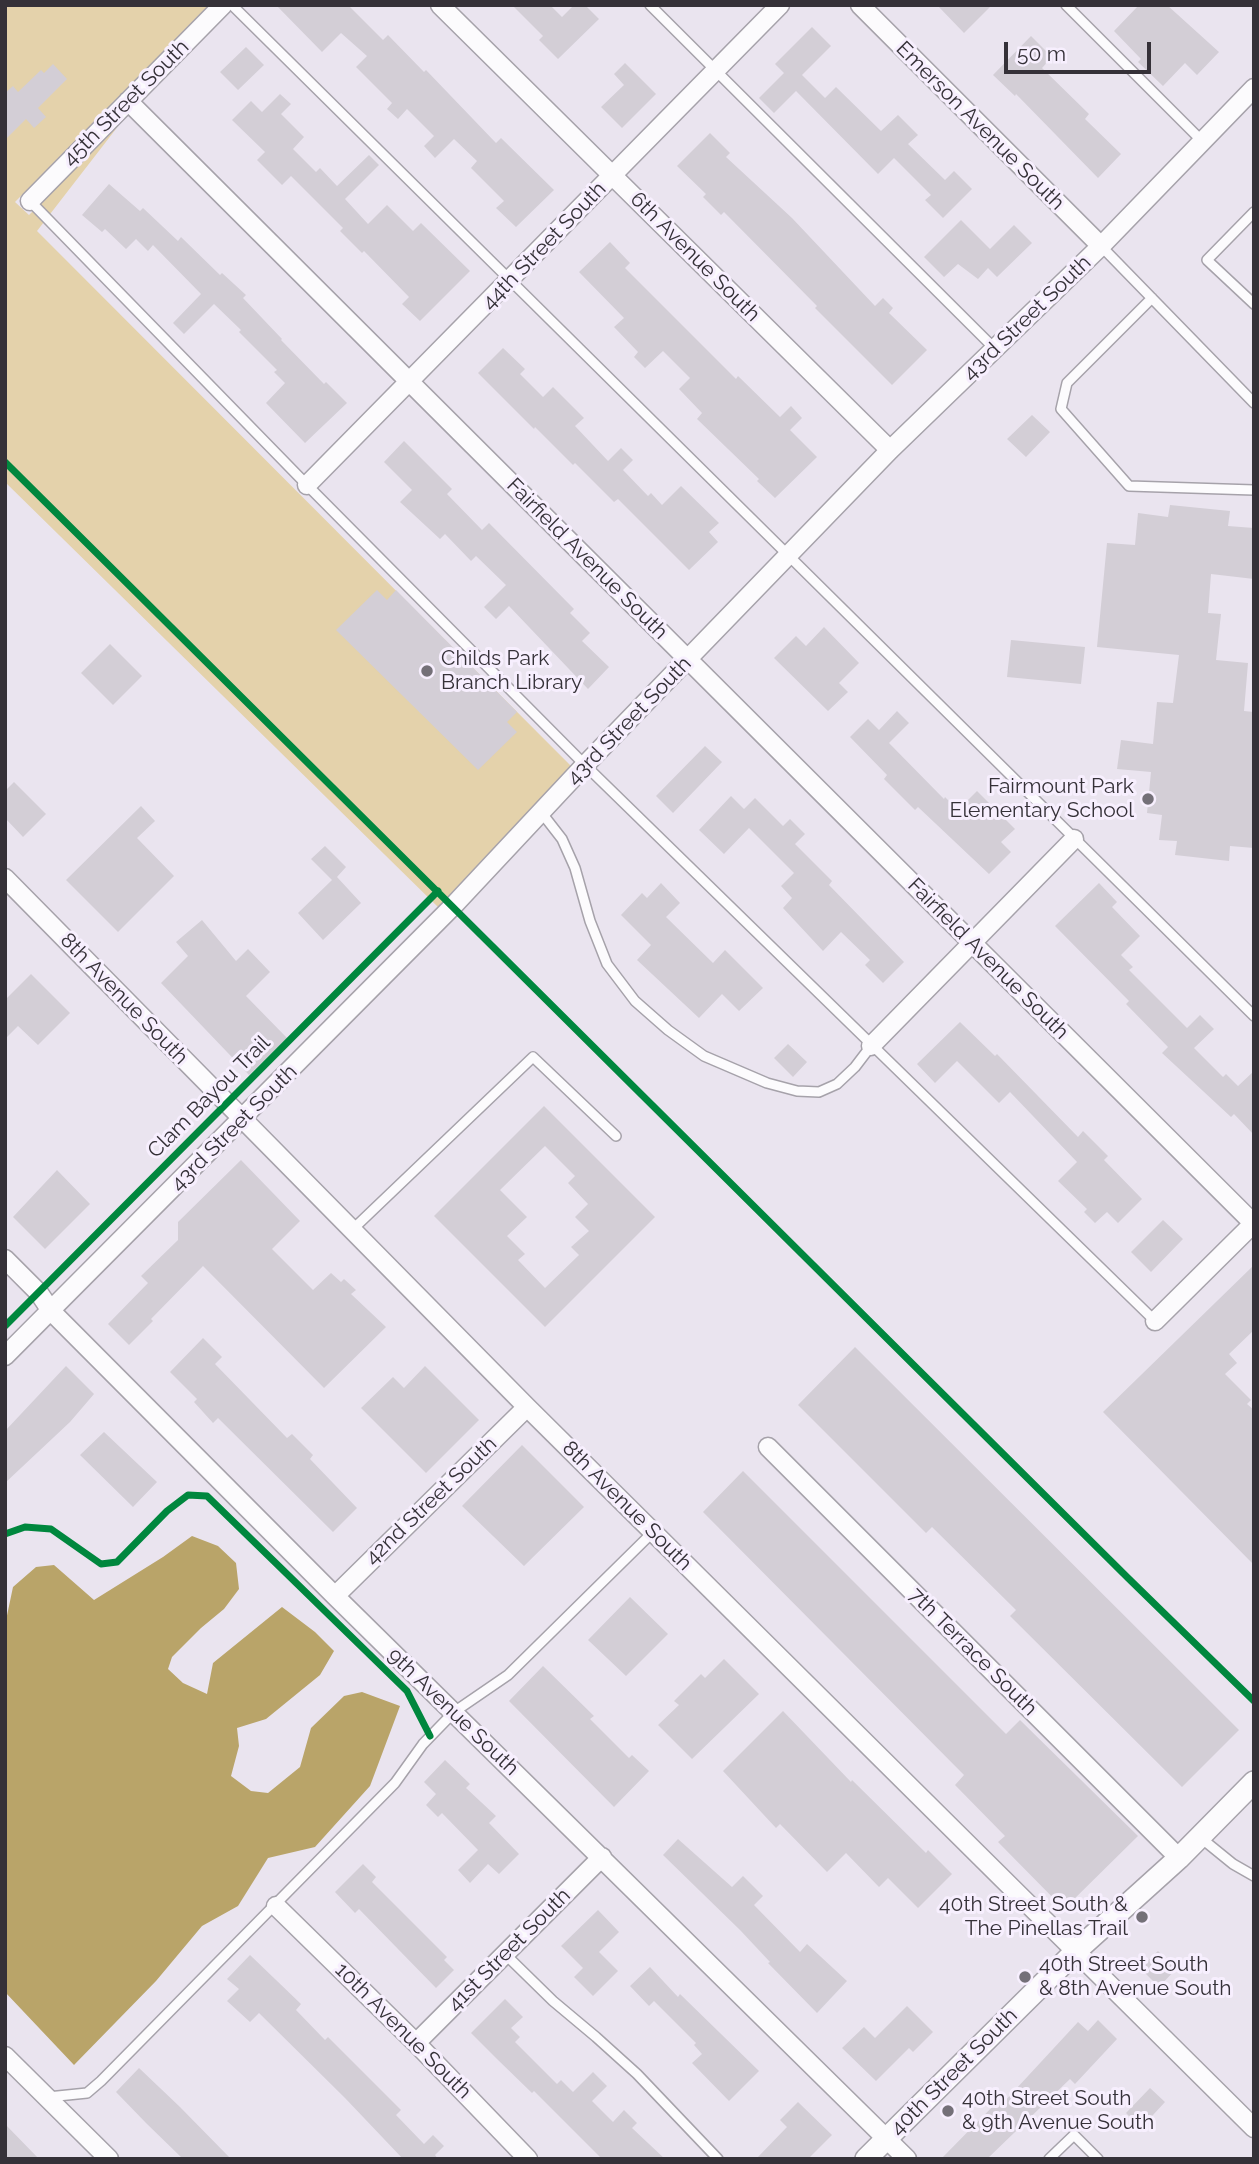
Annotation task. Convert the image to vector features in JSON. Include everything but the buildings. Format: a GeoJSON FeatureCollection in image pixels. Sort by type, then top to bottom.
{"type":"FeatureCollection","features":[{"type":"Feature","properties":{"kind":"street","name":"45th Street South"},"geometry":{"type":"LineString","coordinates":[[30,201],[223,5]]}},
{"type":"Feature","properties":{"kind":"street","name":"6th Avenue South"},"geometry":{"type":"LineString","coordinates":[[440,5],[890,450]]}},
{"type":"Feature","properties":{"kind":"street","name":"44th Street South"},"geometry":{"type":"LineString","coordinates":[[307,485],[411,383],[780,5]]}},
{"type":"Feature","properties":{"kind":"street","name":"Emerson Avenue South"},"geometry":{"type":"LineString","coordinates":[[860,5],[1101,246]]}},
{"type":"Feature","properties":{"kind":"street","name":"43rd Street South"},"geometry":{"type":"LineString","coordinates":[[5,1356],[243,1120],[453,906],[585,765],[890,450],[1101,246],[1254,89]]}},
{"type":"Feature","properties":{"kind":"street","name":"Fairfield Avenue South"},"geometry":{"type":"LineString","coordinates":[[128,101],[1254,1224]]}},
{"type":"Feature","properties":{"kind":"street"},"geometry":{"type":"LineString","coordinates":[[871,1046],[1074,839]]}},
{"type":"Feature","properties":{"kind":"street","name":"8th Avenue South"},"geometry":{"type":"LineString","coordinates":[[5,878],[527,1407],[1254,2128]]}},
{"type":"Feature","properties":{"kind":"street"},"geometry":{"type":"LineString","coordinates":[[1155,1321],[1254,1224]]}},
{"type":"Feature","properties":{"kind":"street","name":"9th Avenue South"},"geometry":{"type":"LineString","coordinates":[[5,1259],[39,1293],[51,1311],[335,1596],[907,2159]]}},
{"type":"Feature","properties":{"kind":"street","name":"42nd Street South"},"geometry":{"type":"LineString","coordinates":[[335,1596],[527,1407]]}},
{"type":"Feature","properties":{"kind":"street","name":"7th Terrace South"},"geometry":{"type":"LineString","coordinates":[[768,1447],[1179,1858]]}},
{"type":"Feature","properties":{"kind":"street","name":"40th Street South"},"geometry":{"type":"LineString","coordinates":[[866,2159],[1076,1951],[1179,1858],[1254,1782]]}},
{"type":"Feature","properties":{"kind":"street","name":"41st Street South"},"geometry":{"type":"LineString","coordinates":[[416,2043],[602,1857]]}},
{"type":"Feature","properties":{"kind":"street","name":"10th Avenue South"},"geometry":{"type":"LineString","coordinates":[[276,1906],[416,2043],[528,2159]]}},
{"type":"Feature","properties":{"kind":"street"},"geometry":{"type":"LineString","coordinates":[[5,2056],[108,2159]]}},
{"type":"Feature","properties":{"kind":"lane"},"geometry":{"type":"LineString","coordinates":[[232,5],[1254,1016]]}},
{"type":"Feature","properties":{"kind":"lane"},"geometry":{"type":"LineString","coordinates":[[650,5],[995,349]]}},
{"type":"Feature","properties":{"kind":"lane"},"geometry":{"type":"LineString","coordinates":[[1066,5],[1202,142]]}},
{"type":"Feature","properties":{"kind":"lane"},"geometry":{"type":"LineString","coordinates":[[30,201],[585,765],[1155,1321]]}},
{"type":"Feature","properties":{"kind":"lane"},"geometry":{"type":"LineString","coordinates":[[1254,212],[1207,260],[1254,304]]}},
{"type":"Feature","properties":{"kind":"lane"},"geometry":{"type":"LineString","coordinates":[[1101,246],[1254,402]]}},
{"type":"Feature","properties":{"kind":"lane"},"geometry":{"type":"LineString","coordinates":[[1152,298],[1066,383],[1061,409],[1129,486],[1254,490]]}},
{"type":"Feature","properties":{"kind":"lane"},"geometry":{"type":"LineString","coordinates":[[541,812],[562,839],[575,868],[590,921],[607,964],[635,1001],[668,1030],[704,1056],[767,1083],[797,1091],[819,1092],[837,1084],[871,1046]]}},
{"type":"Feature","properties":{"kind":"lane"},"geometry":{"type":"LineString","coordinates":[[352,1230],[533,1057],[616,1136]]}},
{"type":"Feature","properties":{"kind":"lane"},"geometry":{"type":"LineString","coordinates":[[47,2097],[87,2093],[276,1906],[395,1783],[415,1754],[454,1712],[508,1675],[653,1532]]}},
{"type":"Feature","properties":{"kind":"lane"},"geometry":{"type":"LineString","coordinates":[[1199,1837],[1233,1864],[1254,1876]]}},
{"type":"Feature","properties":{"kind":"lane"},"geometry":{"type":"LineString","coordinates":[[505,1954],[553,2001],[637,2074],[718,2159]]}},
{"type":"Feature","properties":{"kind":"lane"},"geometry":{"type":"LineString","coordinates":[[1049,2159],[1073,2135],[1098,2159]]}},
{"type":"Feature","properties":{"kind":"shaded area"},"geometry":{"type":"Polygon","coordinates":[[[5,5],[209,5],[15,202],[29,215],[119,125],[37,231],[571,766],[438,907],[5,482],[5,5]]]}},
{"type":"Feature","properties":{"kind":"shaded area"},"geometry":{"type":"Polygon","coordinates":[[[192,1536],[218,1546],[236,1563],[239,1589],[224,1609],[172,1657],[168,1669],[183,1683],[207,1694],[213,1663],[282,1607],[315,1632],[334,1651],[320,1675],[266,1719],[237,1728],[239,1746],[231,1776],[251,1791],[268,1793],[300,1767],[311,1728],[344,1696],[362,1692],[400,1706],[370,1786],[315,1847],[268,1858],[238,1906],[202,1926],[156,1981],[74,2065],[5,1992],[5,1625],[13,1587],[36,1567],[54,1565],[94,1600],[192,1536]]]}},
{"type":"Feature","properties":{"kind":"cycle path"},"geometry":{"type":"LineString","coordinates":[[5,462],[1254,1701]]}},
{"type":"Feature","properties":{"kind":"cycle path","name":"Clam Bayou Trail"},"geometry":{"type":"LineString","coordinates":[[5,1326],[438,891]]}},
{"type":"Feature","properties":{"kind":"cycle path"},"geometry":{"type":"LineString","coordinates":[[5,1534],[25,1527],[51,1529],[101,1564],[117,1562],[167,1511],[188,1495],[207,1496],[407,1691],[430,1736]]}},
{"type":"Feature","properties":{"kind":"place","name":"Childs Park Branch Library"},"geometry":{"type":"Point","coordinates":[427,671]}},
{"type":"Feature","properties":{"kind":"place","name":"Fairmount Park Elementary School"},"geometry":{"type":"Point","coordinates":[1148,799]}},
{"type":"Feature","properties":{"kind":"place","name":"40th Street South & The Pinellas Trail"},"geometry":{"type":"Point","coordinates":[1142,1917]}},
{"type":"Feature","properties":{"kind":"place","name":"40th Street South & 8th Avenue South"},"geometry":{"type":"Point","coordinates":[1025,1977]}},
{"type":"Feature","properties":{"kind":"place","name":"40th Street South & 9th Avenue South"},"geometry":{"type":"Point","coordinates":[948,2111]}}]}
